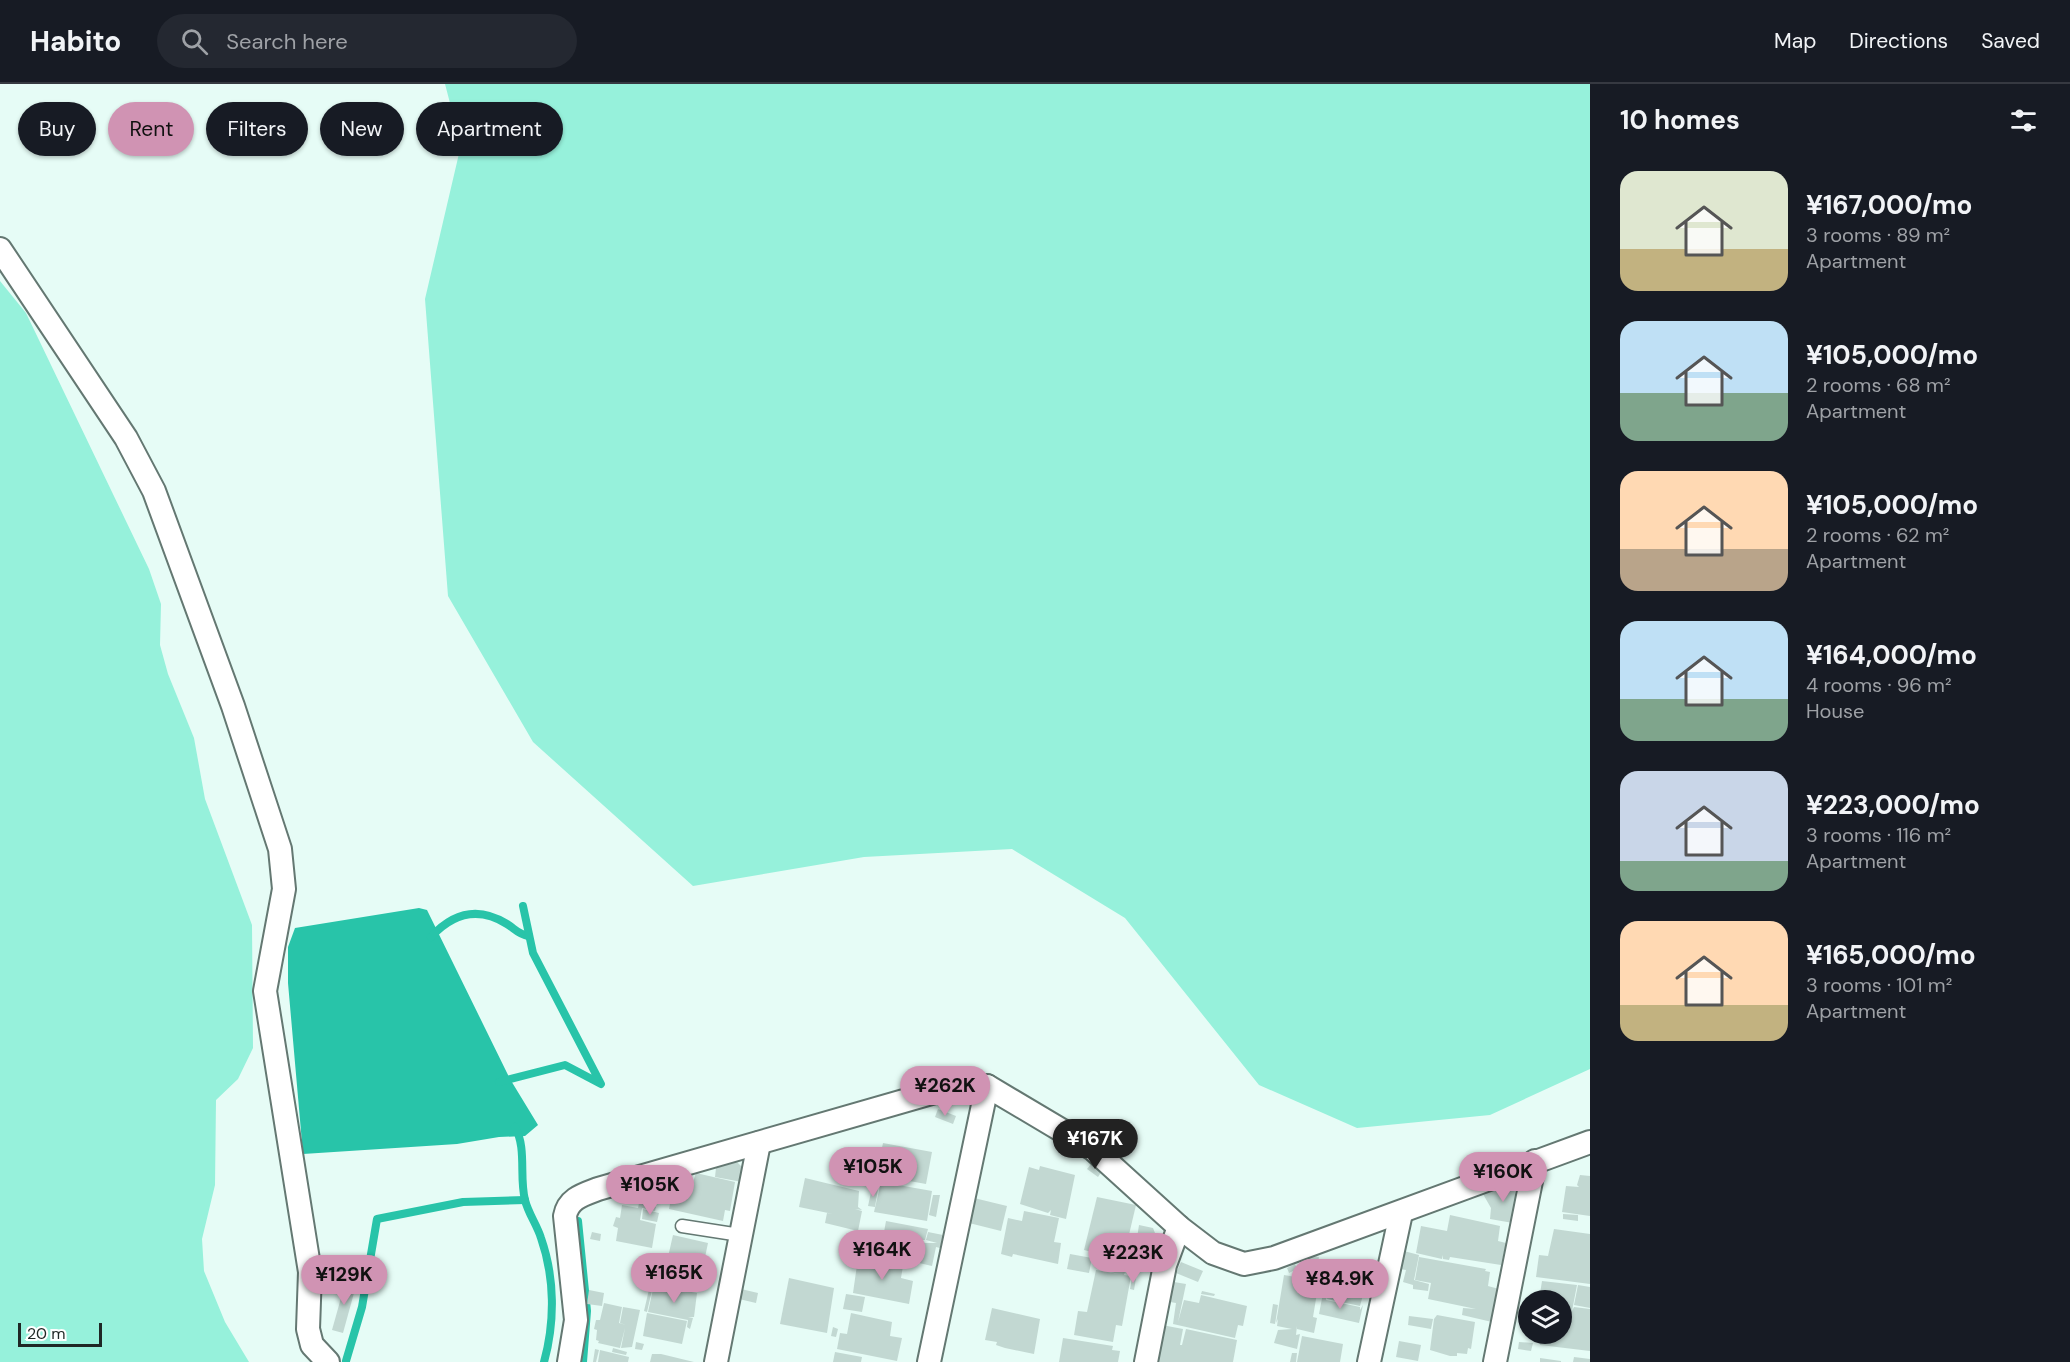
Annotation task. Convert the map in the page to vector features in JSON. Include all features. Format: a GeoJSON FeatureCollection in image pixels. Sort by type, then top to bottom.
{"type":"FeatureCollection","features":[{"type":"Feature","properties":{"kind":"street"},"geometry":{"type":"LineString","coordinates":[[0,249],[126,438],[154,491],[233,706],[280,849],[284,889],[265,991],[310,1272],[308,1329],[312,1345],[328,1362]]}},
{"type":"Feature","properties":{"kind":"street"},"geometry":{"type":"LineString","coordinates":[[929,1362],[987,1086]]}},
{"type":"Feature","properties":{"kind":"street"},"geometry":{"type":"LineString","coordinates":[[569,1362],[576,1320],[565,1228],[567,1206],[577,1197],[949,1088],[987,1086],[1093,1149],[1179,1227],[1213,1253],[1244,1264],[1274,1258],[1590,1142]]}},
{"type":"Feature","properties":{"kind":"street"},"geometry":{"type":"LineString","coordinates":[[716,1362],[759,1143]]}},
{"type":"Feature","properties":{"kind":"street"},"geometry":{"type":"LineString","coordinates":[[1495,1362],[1535,1161]]}},
{"type":"Feature","properties":{"kind":"street"},"geometry":{"type":"LineString","coordinates":[[1369,1362],[1401,1213]]}},
{"type":"Feature","properties":{"kind":"street"},"geometry":{"type":"LineString","coordinates":[[1146,1362],[1165,1265],[1179,1227]]}},
{"type":"Feature","properties":{"kind":"lane"},"geometry":{"type":"LineString","coordinates":[[682,1226],[740,1235]]}},
{"type":"Feature","properties":{"kind":"shaded area"},"geometry":{"type":"Polygon","coordinates":[[[445,84],[1590,84],[1590,1069],[1490,1115],[1357,1128],[1259,1085],[1125,918],[1012,849],[864,857],[693,886],[533,742],[448,596],[425,299],[458,156],[563,156],[563,102],[450,102],[445,84]]]}},
{"type":"Feature","properties":{"kind":"shaded area"},"geometry":{"type":"Polygon","coordinates":[[[0,281],[26,313],[149,569],[161,604],[160,645],[168,674],[194,738],[205,799],[252,925],[253,1048],[238,1079],[216,1100],[215,1185],[202,1239],[204,1271],[225,1322],[249,1362],[0,1362],[0,281]]]}},
{"type":"Feature","properties":{"kind":"shaded area"},"geometry":{"type":"Polygon","coordinates":[[[419,908],[427,910],[510,1079],[538,1125],[525,1136],[499,1137],[457,1144],[303,1154],[288,983],[288,947],[295,928],[419,908]]]}},
{"type":"Feature","properties":{"kind":"building"},"geometry":{"type":"Polygon","coordinates":[[[938,1109],[956,1116],[953,1124],[935,1117],[938,1109]]]}},
{"type":"Feature","properties":{"kind":"building"},"geometry":{"type":"Polygon","coordinates":[[[883,1143],[932,1152],[926,1184],[876,1175],[883,1143]]]}},
{"type":"Feature","properties":{"kind":"building"},"geometry":{"type":"Polygon","coordinates":[[[737,1162],[744,1169],[742,1182],[715,1177],[716,1168],[737,1162]]]}},
{"type":"Feature","properties":{"kind":"building"},"geometry":{"type":"Polygon","coordinates":[[[1092,1163],[1102,1171],[1098,1177],[1087,1169],[1092,1163]]]}},
{"type":"Feature","properties":{"kind":"building"},"geometry":{"type":"Polygon","coordinates":[[[1040,1166],[1075,1175],[1066,1219],[1050,1215],[1051,1210],[1048,1213],[1020,1204],[1029,1167],[1039,1170],[1040,1166]]]}},
{"type":"Feature","properties":{"kind":"building"},"geometry":{"type":"Polygon","coordinates":[[[696,1173],[735,1182],[730,1211],[725,1210],[723,1221],[669,1209],[675,1179],[693,1182],[696,1173]]]}},
{"type":"Feature","properties":{"kind":"building"},"geometry":{"type":"Polygon","coordinates":[[[1580,1175],[1590,1176],[1590,1216],[1562,1212],[1566,1186],[1579,1187],[1577,1185],[1580,1175]]]}},
{"type":"Feature","properties":{"kind":"building"},"geometry":{"type":"Polygon","coordinates":[[[805,1178],[859,1191],[858,1207],[862,1210],[855,1209],[862,1211],[858,1231],[825,1223],[827,1213],[833,1214],[799,1207],[805,1178]]]}},
{"type":"Feature","properties":{"kind":"building"},"geometry":{"type":"Polygon","coordinates":[[[1513,1181],[1517,1204],[1513,1223],[1490,1219],[1491,1208],[1483,1194],[1513,1181]]]}},
{"type":"Feature","properties":{"kind":"building"},"geometry":{"type":"Polygon","coordinates":[[[881,1182],[932,1191],[927,1221],[874,1212],[881,1182]]]}},
{"type":"Feature","properties":{"kind":"building"},"geometry":{"type":"Polygon","coordinates":[[[872,1188],[878,1189],[875,1207],[868,1206],[872,1188]]]}},
{"type":"Feature","properties":{"kind":"building"},"geometry":{"type":"Polygon","coordinates":[[[933,1195],[940,1195],[936,1217],[929,1215],[933,1195]]]}},
{"type":"Feature","properties":{"kind":"building"},"geometry":{"type":"Polygon","coordinates":[[[1097,1197],[1136,1205],[1123,1260],[1084,1250],[1097,1197]]]}},
{"type":"Feature","properties":{"kind":"building"},"geometry":{"type":"Polygon","coordinates":[[[974,1198],[1007,1206],[1001,1231],[969,1223],[974,1198]]]}},
{"type":"Feature","properties":{"kind":"building"},"geometry":{"type":"Polygon","coordinates":[[[639,1203],[656,1207],[655,1211],[642,1208],[640,1220],[656,1224],[652,1248],[616,1241],[618,1228],[613,1226],[616,1217],[620,1218],[622,1205],[638,1208],[639,1203]]]}},
{"type":"Feature","properties":{"kind":"building"},"geometry":{"type":"Polygon","coordinates":[[[643,1209],[659,1213],[657,1222],[642,1219],[643,1209]]]}},
{"type":"Feature","properties":{"kind":"building"},"geometry":{"type":"Polygon","coordinates":[[[1024,1211],[1059,1218],[1054,1242],[1061,1243],[1058,1264],[1013,1254],[1012,1257],[1001,1254],[1008,1218],[1022,1221],[1024,1211]]]}},
{"type":"Feature","properties":{"kind":"building"},"geometry":{"type":"Polygon","coordinates":[[[1563,1214],[1578,1215],[1578,1221],[1563,1219],[1563,1214]]]}},
{"type":"Feature","properties":{"kind":"building"},"geometry":{"type":"Polygon","coordinates":[[[1450,1215],[1500,1226],[1498,1241],[1506,1243],[1501,1265],[1450,1257],[1449,1260],[1443,1259],[1443,1255],[1442,1259],[1416,1253],[1421,1226],[1447,1231],[1450,1215]]]}},
{"type":"Feature","properties":{"kind":"building"},"geometry":{"type":"Polygon","coordinates":[[[886,1221],[928,1229],[925,1240],[920,1240],[925,1243],[937,1243],[926,1240],[928,1232],[943,1235],[940,1248],[936,1247],[932,1266],[880,1254],[886,1221]]]}},
{"type":"Feature","properties":{"kind":"building"},"geometry":{"type":"Polygon","coordinates":[[[1139,1225],[1153,1228],[1155,1233],[1150,1253],[1135,1251],[1139,1225]]]}},
{"type":"Feature","properties":{"kind":"building"},"geometry":{"type":"Polygon","coordinates":[[[1554,1229],[1590,1234],[1590,1284],[1536,1277],[1539,1255],[1548,1256],[1554,1229]]]}},
{"type":"Feature","properties":{"kind":"building"},"geometry":{"type":"Polygon","coordinates":[[[592,1232],[601,1234],[600,1241],[590,1239],[592,1232]]]}},
{"type":"Feature","properties":{"kind":"building"},"geometry":{"type":"Polygon","coordinates":[[[673,1235],[708,1243],[704,1262],[708,1263],[705,1276],[701,1276],[699,1284],[659,1274],[664,1256],[668,1257],[673,1235]]]}},
{"type":"Feature","properties":{"kind":"building"},"geometry":{"type":"Polygon","coordinates":[[[876,1243],[880,1243],[879,1254],[874,1253],[876,1243]]]}},
{"type":"Feature","properties":{"kind":"building"},"geometry":{"type":"Polygon","coordinates":[[[1404,1251],[1419,1255],[1414,1280],[1429,1284],[1428,1291],[1413,1289],[1413,1285],[1403,1282],[1406,1270],[1400,1269],[1404,1251]]]}},
{"type":"Feature","properties":{"kind":"building"},"geometry":{"type":"Polygon","coordinates":[[[1070,1254],[1092,1258],[1089,1273],[1067,1269],[1070,1254]]]}},
{"type":"Feature","properties":{"kind":"building"},"geometry":{"type":"Polygon","coordinates":[[[1308,1255],[1319,1257],[1316,1276],[1305,1274],[1308,1255]]]}},
{"type":"Feature","properties":{"kind":"building"},"geometry":{"type":"Polygon","coordinates":[[[1419,1257],[1486,1269],[1485,1271],[1490,1272],[1488,1286],[1499,1289],[1492,1322],[1462,1315],[1463,1308],[1476,1309],[1428,1299],[1431,1283],[1415,1280],[1419,1257]]]}},
{"type":"Feature","properties":{"kind":"building"},"geometry":{"type":"Polygon","coordinates":[[[858,1258],[903,1266],[901,1278],[913,1281],[909,1304],[853,1293],[858,1258]]]}},
{"type":"Feature","properties":{"kind":"building"},"geometry":{"type":"Polygon","coordinates":[[[1105,1260],[1127,1265],[1124,1275],[1131,1276],[1122,1326],[1116,1325],[1113,1342],[1074,1335],[1078,1311],[1087,1312],[1096,1270],[1119,1274],[1102,1270],[1105,1260]]]}},
{"type":"Feature","properties":{"kind":"building"},"geometry":{"type":"Polygon","coordinates":[[[1181,1262],[1203,1271],[1198,1282],[1176,1273],[1181,1262]]]}},
{"type":"Feature","properties":{"kind":"building"},"geometry":{"type":"Polygon","coordinates":[[[1295,1264],[1297,1269],[1289,1273],[1287,1268],[1295,1264]]]}},
{"type":"Feature","properties":{"kind":"building"},"geometry":{"type":"Polygon","coordinates":[[[1333,1271],[1362,1277],[1361,1282],[1366,1284],[1360,1306],[1327,1299],[1329,1293],[1325,1292],[1327,1277],[1331,1278],[1330,1286],[1333,1271]]]}},
{"type":"Feature","properties":{"kind":"building"},"geometry":{"type":"Polygon","coordinates":[[[1284,1275],[1319,1281],[1313,1317],[1317,1318],[1314,1333],[1297,1329],[1297,1326],[1296,1335],[1300,1334],[1297,1349],[1274,1343],[1278,1330],[1292,1329],[1277,1326],[1278,1319],[1276,1323],[1284,1275]]]}},
{"type":"Feature","properties":{"kind":"building"},"geometry":{"type":"Polygon","coordinates":[[[789,1278],[834,1288],[827,1333],[780,1324],[789,1278]]]}},
{"type":"Feature","properties":{"kind":"building"},"geometry":{"type":"Polygon","coordinates":[[[1132,1278],[1136,1278],[1134,1290],[1130,1289],[1132,1278]]]}},
{"type":"Feature","properties":{"kind":"building"},"geometry":{"type":"Polygon","coordinates":[[[346,1280],[357,1282],[343,1333],[332,1330],[346,1280]]]}},
{"type":"Feature","properties":{"kind":"building"},"geometry":{"type":"Polygon","coordinates":[[[651,1281],[670,1286],[668,1291],[653,1286],[647,1312],[644,1311],[651,1281]]]}},
{"type":"Feature","properties":{"kind":"building"},"geometry":{"type":"Polygon","coordinates":[[[1542,1281],[1577,1285],[1572,1311],[1572,1290],[1541,1290],[1542,1281]]]}},
{"type":"Feature","properties":{"kind":"building"},"geometry":{"type":"Polygon","coordinates":[[[1174,1282],[1186,1284],[1178,1322],[1184,1300],[1199,1303],[1201,1295],[1247,1306],[1243,1326],[1238,1325],[1235,1338],[1173,1324],[1176,1303],[1170,1302],[1174,1282]]]}},
{"type":"Feature","properties":{"kind":"building"},"geometry":{"type":"Polygon","coordinates":[[[1578,1285],[1590,1287],[1590,1308],[1574,1305],[1578,1285]]]}},
{"type":"Feature","properties":{"kind":"building"},"geometry":{"type":"Polygon","coordinates":[[[670,1288],[697,1293],[694,1317],[688,1317],[693,1318],[690,1329],[687,1327],[688,1320],[648,1312],[653,1289],[669,1292],[670,1288]]]}},
{"type":"Feature","properties":{"kind":"building"},"geometry":{"type":"Polygon","coordinates":[[[741,1289],[758,1293],[756,1303],[739,1299],[741,1289]]]}},
{"type":"Feature","properties":{"kind":"building"},"geometry":{"type":"Polygon","coordinates":[[[589,1290],[604,1293],[602,1306],[587,1304],[589,1290]]]}},
{"type":"Feature","properties":{"kind":"building"},"geometry":{"type":"Polygon","coordinates":[[[1202,1291],[1215,1294],[1214,1296],[1201,1294],[1202,1291]]]}},
{"type":"Feature","properties":{"kind":"building"},"geometry":{"type":"Polygon","coordinates":[[[1323,1293],[1327,1294],[1326,1300],[1360,1307],[1360,1310],[1363,1305],[1359,1323],[1319,1314],[1323,1293]]]}},
{"type":"Feature","properties":{"kind":"building"},"geometry":{"type":"Polygon","coordinates":[[[846,1294],[865,1297],[862,1312],[843,1309],[846,1294]]]}},
{"type":"Feature","properties":{"kind":"building"},"geometry":{"type":"Polygon","coordinates":[[[604,1303],[622,1307],[619,1323],[626,1325],[620,1323],[623,1307],[640,1310],[632,1347],[621,1348],[625,1328],[620,1348],[598,1343],[599,1341],[596,1340],[597,1330],[594,1329],[596,1320],[600,1320],[604,1303]]]}},
{"type":"Feature","properties":{"kind":"building"},"geometry":{"type":"Polygon","coordinates":[[[1273,1304],[1278,1305],[1275,1324],[1270,1323],[1273,1304]]]}},
{"type":"Feature","properties":{"kind":"building"},"geometry":{"type":"Polygon","coordinates":[[[1574,1307],[1590,1309],[1590,1351],[1540,1345],[1572,1344],[1574,1307]]]}},
{"type":"Feature","properties":{"kind":"building"},"geometry":{"type":"Polygon","coordinates":[[[992,1308],[1040,1319],[1034,1354],[1005,1348],[996,1345],[997,1342],[985,1340],[992,1308]]]}},
{"type":"Feature","properties":{"kind":"building"},"geometry":{"type":"Polygon","coordinates":[[[647,1313],[687,1321],[682,1344],[643,1336],[647,1313]]]}},
{"type":"Feature","properties":{"kind":"building"},"geometry":{"type":"Polygon","coordinates":[[[851,1313],[892,1322],[890,1336],[902,1338],[897,1361],[837,1349],[840,1333],[847,1334],[851,1313]]]}},
{"type":"Feature","properties":{"kind":"building"},"geometry":{"type":"Polygon","coordinates":[[[1437,1315],[1475,1322],[1471,1349],[1468,1348],[1467,1354],[1457,1353],[1457,1356],[1450,1356],[1430,1350],[1434,1319],[1437,1315]]]}},
{"type":"Feature","properties":{"kind":"building"},"geometry":{"type":"Polygon","coordinates":[[[1409,1316],[1433,1319],[1431,1329],[1408,1325],[1409,1316]]]}},
{"type":"Feature","properties":{"kind":"building"},"geometry":{"type":"Polygon","coordinates":[[[1162,1325],[1183,1329],[1180,1345],[1182,1345],[1186,1329],[1237,1340],[1233,1362],[1154,1362],[1162,1325]]]}},
{"type":"Feature","properties":{"kind":"building"},"geometry":{"type":"Polygon","coordinates":[[[833,1327],[838,1329],[836,1337],[831,1336],[833,1327]]]}},
{"type":"Feature","properties":{"kind":"building"},"geometry":{"type":"Polygon","coordinates":[[[1302,1336],[1343,1344],[1340,1362],[1297,1362],[1302,1336]]]}},
{"type":"Feature","properties":{"kind":"building"},"geometry":{"type":"Polygon","coordinates":[[[1063,1338],[1113,1346],[1112,1350],[1120,1351],[1118,1362],[1059,1362],[1063,1338]]]}},
{"type":"Feature","properties":{"kind":"building"},"geometry":{"type":"Polygon","coordinates":[[[1399,1341],[1421,1345],[1418,1361],[1396,1357],[1399,1341]]]}},
{"type":"Feature","properties":{"kind":"building"},"geometry":{"type":"Polygon","coordinates":[[[636,1342],[644,1344],[642,1350],[635,1349],[636,1342]]]}},
{"type":"Feature","properties":{"kind":"building"},"geometry":{"type":"Polygon","coordinates":[[[1519,1344],[1533,1344],[1531,1351],[1518,1349],[1519,1344]]]}},
{"type":"Feature","properties":{"kind":"building"},"geometry":{"type":"Polygon","coordinates":[[[613,1348],[627,1352],[626,1355],[612,1352],[613,1348]]]}},
{"type":"Feature","properties":{"kind":"building"},"geometry":{"type":"Polygon","coordinates":[[[595,1349],[599,1350],[596,1362],[593,1362],[595,1349]]]}},
{"type":"Feature","properties":{"kind":"building"},"geometry":{"type":"Polygon","coordinates":[[[600,1350],[629,1357],[628,1362],[598,1362],[600,1350]]]}},
{"type":"Feature","properties":{"kind":"building"},"geometry":{"type":"Polygon","coordinates":[[[835,1352],[862,1357],[861,1362],[833,1362],[835,1352]]]}},
{"type":"Feature","properties":{"kind":"building"},"geometry":{"type":"Polygon","coordinates":[[[1292,1353],[1297,1353],[1296,1362],[1290,1362],[1292,1353]]]}},
{"type":"Feature","properties":{"kind":"building"},"geometry":{"type":"Polygon","coordinates":[[[652,1354],[661,1354],[694,1362],[650,1362],[652,1354]]]}},
{"type":"Feature","properties":{"kind":"building"},"geometry":{"type":"Polygon","coordinates":[[[1574,1357],[1590,1359],[1590,1362],[1573,1362],[1574,1357]]]}},
{"type":"Feature","properties":{"kind":"building"},"geometry":{"type":"Polygon","coordinates":[[[1540,1358],[1561,1361],[1561,1362],[1540,1362],[1540,1358]]]}},
{"type":"Feature","properties":{"kind":"waterway"},"geometry":{"type":"LineString","coordinates":[[499,1082],[565,1065],[601,1084],[533,953],[523,906]]}},
{"type":"Feature","properties":{"kind":"waterway"},"geometry":{"type":"LineString","coordinates":[[431,937],[448,922],[476,914],[496,918],[528,936]]}},
{"type":"Feature","properties":{"kind":"waterway"},"geometry":{"type":"LineString","coordinates":[[515,1127],[521,1144],[525,1200],[546,1253],[551,1284],[552,1316],[544,1362]]}},
{"type":"Feature","properties":{"kind":"waterway"},"geometry":{"type":"LineString","coordinates":[[346,1361],[362,1307],[377,1219],[463,1202],[525,1200]]}},
{"type":"Feature","properties":{"kind":"waterway"},"geometry":{"type":"LineString","coordinates":[[578,1221],[587,1311],[583,1362]]}}]}
